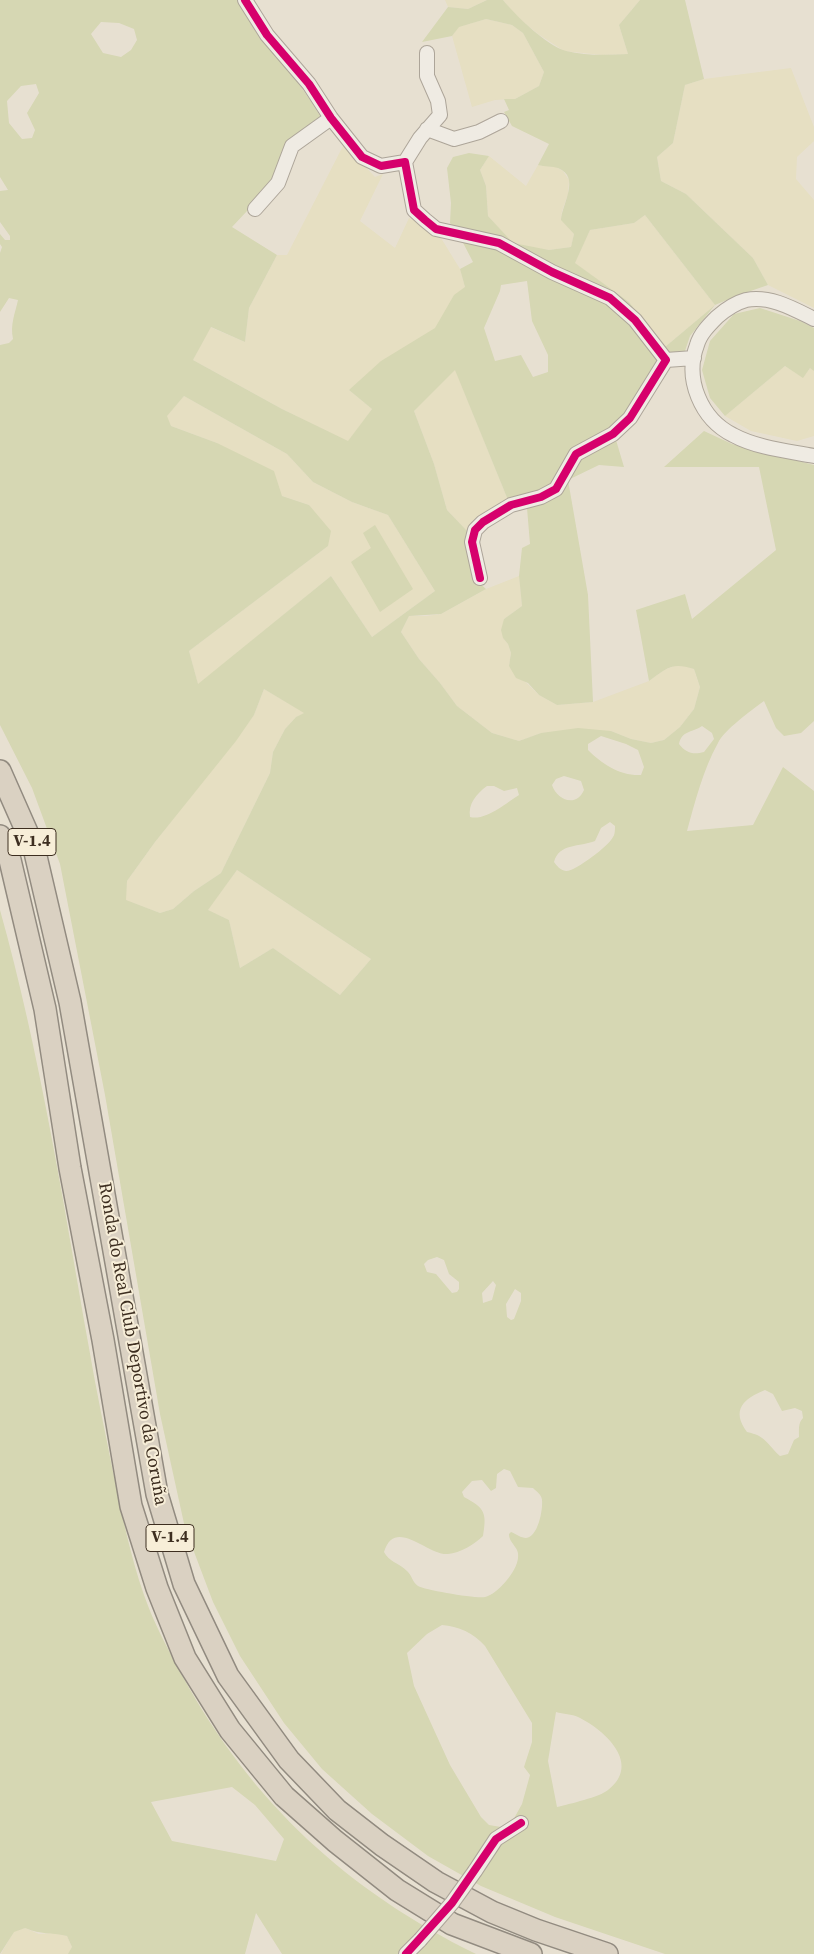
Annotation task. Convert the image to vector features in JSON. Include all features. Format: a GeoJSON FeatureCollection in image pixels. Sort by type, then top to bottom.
{"type":"FeatureCollection","features":[{"type":"Feature","properties":{"kind":"highway","name":"Ronda do Real Club Deportivo da Coruña"},"geometry":{"type":"LineString","coordinates":[[0,771],[34,848],[52,917],[70,1002],[157,1494],[184,1584],[228,1676],[289,1760],[337,1810],[382,1845],[436,1882],[492,1912],[536,1930],[608,1954]]}},
{"type":"Feature","properties":{"kind":"highway","name":"Ronda do Real Club Deportivo da Coruña"},"geometry":{"type":"LineString","coordinates":[[0,836],[10,860],[45,1009],[70,1168],[103,1340],[131,1506],[157,1588],[185,1658],[230,1730],[284,1796],[335,1841],[397,1890],[452,1924],[531,1954]]}},
{"type":"Feature","properties":{"kind":"street"},"geometry":{"type":"LineString","coordinates":[[245,0],[267,35],[309,84],[330,118],[362,157],[381,166],[405,162]]}},
{"type":"Feature","properties":{"kind":"street"},"geometry":{"type":"LineString","coordinates":[[427,54],[427,76],[438,101],[440,114],[420,138],[405,162],[414,210],[436,229],[499,243],[552,272],[610,298],[635,320],[666,360]]}},
{"type":"Feature","properties":{"kind":"street"},"geometry":{"type":"LineString","coordinates":[[255,208],[278,183],[292,146],[330,118]]}},
{"type":"Feature","properties":{"kind":"street"},"geometry":{"type":"LineString","coordinates":[[428,129],[454,138],[479,132],[501,121]]}},
{"type":"Feature","properties":{"kind":"street"},"geometry":{"type":"LineString","coordinates":[[814,319],[772,301],[746,300],[726,309],[708,326],[697,343],[694,358],[694,381],[698,400],[714,421],[733,435],[756,443],[814,456]]}},
{"type":"Feature","properties":{"kind":"street"},"geometry":{"type":"LineString","coordinates":[[666,360],[694,358]]}},
{"type":"Feature","properties":{"kind":"street"},"geometry":{"type":"LineString","coordinates":[[480,578],[472,542],[475,530],[483,522],[511,505],[540,497],[556,489],[576,454],[613,434],[630,418],[666,360]]}},
{"type":"Feature","properties":{"kind":"street"},"geometry":{"type":"LineString","coordinates":[[406,1954],[452,1903],[496,1839],[521,1823]]}},
{"type":"Feature","properties":{"kind":"shaded area"},"geometry":{"type":"Polygon","coordinates":[[[445,0],[487,0],[468,9],[448,7],[445,0]]]}},
{"type":"Feature","properties":{"kind":"shaded area"},"geometry":{"type":"Polygon","coordinates":[[[503,0],[640,0],[619,25],[628,54],[602,55],[564,51],[538,34],[515,15],[503,0]]]}},
{"type":"Feature","properties":{"kind":"shaded area"},"geometry":{"type":"Polygon","coordinates":[[[486,19],[512,25],[523,33],[544,72],[539,86],[515,99],[495,100],[472,107],[452,36],[458,27],[486,19]]]}},
{"type":"Feature","properties":{"kind":"shaded area"},"geometry":{"type":"Polygon","coordinates":[[[791,68],[814,127],[814,141],[797,157],[796,179],[814,200],[814,308],[768,285],[753,258],[686,194],[661,181],[657,157],[673,143],[685,85],[704,79],[791,68]]]}},
{"type":"Feature","properties":{"kind":"shaded area"},"geometry":{"type":"Polygon","coordinates":[[[344,144],[375,177],[383,174],[360,221],[395,248],[409,218],[419,220],[441,238],[460,269],[468,309],[366,386],[349,390],[372,409],[348,442],[282,409],[193,360],[210,327],[245,342],[249,308],[277,255],[287,255],[344,144]]]}},
{"type":"Feature","properties":{"kind":"shaded area"},"geometry":{"type":"Polygon","coordinates":[[[489,156],[526,186],[538,165],[556,167],[563,171],[569,180],[568,194],[561,219],[574,234],[571,247],[549,250],[534,248],[513,243],[504,234],[488,216],[486,186],[480,170],[489,156]]]}},
{"type":"Feature","properties":{"kind":"shaded area"},"geometry":{"type":"Polygon","coordinates":[[[645,215],[715,305],[665,347],[629,302],[574,263],[590,230],[634,223],[645,215]]]}},
{"type":"Feature","properties":{"kind":"shaded area"},"geometry":{"type":"Polygon","coordinates":[[[453,364],[508,500],[469,533],[447,510],[434,464],[414,411],[453,364]]]}},
{"type":"Feature","properties":{"kind":"shaded area"},"geometry":{"type":"Polygon","coordinates":[[[785,366],[803,377],[811,367],[814,371],[814,436],[797,441],[751,431],[725,416],[785,366]]]}},
{"type":"Feature","properties":{"kind":"shaded area"},"geometry":{"type":"Polygon","coordinates":[[[184,396],[287,454],[313,482],[352,502],[388,515],[435,591],[372,637],[331,576],[198,685],[189,651],[328,546],[309,505],[282,496],[217,443],[171,426],[166,416],[184,396]]]}},
{"type":"Feature","properties":{"kind":"shaded area"},"geometry":{"type":"Polygon","coordinates":[[[519,576],[522,606],[504,619],[503,638],[508,644],[511,653],[509,666],[539,695],[557,705],[593,702],[649,681],[664,670],[679,664],[694,669],[700,687],[694,709],[680,727],[664,740],[651,743],[631,739],[611,731],[541,733],[519,741],[492,733],[457,706],[419,659],[401,632],[409,616],[441,614],[486,589],[519,576]]]}},
{"type":"Feature","properties":{"kind":"shaded area"},"geometry":{"type":"Polygon","coordinates":[[[264,689],[305,713],[296,717],[285,729],[273,752],[270,773],[221,873],[194,891],[173,909],[160,913],[125,900],[127,881],[254,715],[264,689]]]}},
{"type":"Feature","properties":{"kind":"shaded area"},"geometry":{"type":"Polygon","coordinates":[[[237,870],[371,959],[340,995],[273,948],[240,968],[229,920],[207,910],[237,870]]]}},
{"type":"Feature","properties":{"kind":"shaded area"},"geometry":{"type":"Polygon","coordinates":[[[25,1928],[39,1934],[55,1933],[67,1936],[72,1947],[71,1951],[68,1954],[1,1954],[14,1931],[25,1928]]]}},
{"type":"Feature","properties":{"kind":"green space"},"geometry":{"type":"Polygon","coordinates":[[[0,0],[237,0],[302,88],[322,119],[279,170],[263,194],[232,227],[277,255],[249,308],[245,342],[211,327],[193,360],[282,409],[348,441],[372,409],[349,390],[381,361],[435,328],[454,295],[465,287],[460,269],[473,262],[460,237],[450,223],[451,203],[447,168],[453,157],[469,153],[489,156],[480,170],[486,186],[488,216],[513,243],[549,250],[571,247],[574,234],[561,220],[569,184],[565,172],[558,168],[538,165],[549,144],[512,126],[504,112],[509,110],[504,99],[515,99],[539,86],[544,72],[523,33],[512,25],[486,19],[459,27],[452,36],[422,42],[448,7],[468,9],[487,0],[503,0],[532,29],[558,48],[581,54],[613,55],[628,54],[619,25],[640,0],[685,0],[704,79],[685,85],[673,143],[657,157],[661,181],[686,194],[753,258],[768,285],[715,305],[690,336],[680,366],[668,365],[616,440],[624,467],[599,465],[568,480],[588,595],[593,702],[557,705],[539,695],[528,683],[516,678],[509,666],[511,653],[501,630],[504,619],[522,606],[519,576],[522,548],[530,544],[526,496],[508,500],[455,370],[414,411],[434,464],[447,510],[469,533],[476,580],[486,589],[441,614],[409,616],[401,632],[419,659],[457,706],[492,733],[519,741],[541,733],[578,728],[611,731],[631,739],[651,743],[664,740],[680,727],[694,709],[700,687],[694,669],[680,666],[665,670],[649,681],[636,610],[685,594],[692,619],[776,550],[759,467],[664,467],[704,431],[732,444],[814,465],[814,721],[801,733],[784,736],[776,728],[764,701],[739,720],[721,738],[713,753],[700,786],[687,831],[753,825],[783,767],[814,791],[814,1954],[665,1954],[555,1917],[481,1886],[428,1856],[372,1814],[322,1769],[284,1723],[240,1656],[213,1602],[185,1528],[160,1414],[105,1095],[60,864],[32,788],[0,725],[0,345],[9,343],[13,339],[12,324],[18,300],[9,298],[0,312],[0,253],[2,247],[0,244],[0,234],[5,240],[10,240],[10,236],[0,222],[0,191],[8,190],[0,177],[0,0]],[[101,22],[91,34],[103,53],[121,57],[131,50],[137,40],[134,29],[119,23],[101,22]],[[36,84],[21,86],[7,101],[9,123],[22,139],[32,138],[35,130],[27,113],[39,93],[36,84]],[[645,215],[634,223],[590,230],[575,263],[629,302],[665,347],[715,305],[645,215]],[[527,281],[501,285],[484,328],[495,361],[521,355],[533,377],[548,372],[548,355],[532,321],[527,281]],[[184,396],[167,416],[171,426],[217,443],[274,471],[282,496],[309,505],[331,531],[328,546],[189,651],[198,684],[331,576],[372,637],[435,591],[388,515],[352,502],[313,482],[287,454],[184,396]],[[264,689],[254,715],[236,741],[155,842],[127,881],[126,900],[160,913],[173,909],[194,891],[221,873],[270,773],[273,752],[285,729],[296,717],[304,713],[264,689]],[[702,726],[685,734],[680,739],[679,744],[690,752],[704,752],[714,739],[712,733],[702,726]],[[601,736],[588,744],[588,750],[612,768],[633,775],[641,775],[644,767],[638,750],[601,736]],[[564,776],[556,779],[552,785],[562,798],[572,800],[581,796],[584,790],[581,781],[564,776]],[[487,786],[476,796],[470,808],[470,817],[476,818],[489,814],[519,795],[517,788],[504,791],[494,786],[487,786]],[[610,822],[601,828],[595,841],[565,849],[560,852],[554,862],[559,868],[566,871],[583,863],[610,841],[614,835],[615,826],[610,822]],[[237,870],[208,910],[229,920],[240,968],[273,948],[340,995],[371,959],[237,870]],[[437,1257],[428,1260],[424,1264],[427,1272],[436,1274],[452,1293],[457,1292],[459,1289],[459,1282],[449,1274],[444,1260],[437,1257]],[[493,1281],[482,1293],[483,1303],[492,1300],[496,1285],[493,1281]],[[515,1289],[506,1304],[507,1317],[511,1320],[514,1319],[521,1301],[521,1293],[515,1289]],[[765,1390],[745,1401],[740,1417],[747,1432],[762,1438],[780,1456],[788,1454],[794,1440],[799,1437],[800,1424],[803,1418],[802,1411],[795,1408],[782,1411],[773,1394],[765,1390]],[[504,1469],[497,1474],[496,1488],[491,1491],[482,1480],[472,1481],[462,1492],[464,1497],[480,1508],[484,1516],[483,1536],[472,1545],[448,1554],[440,1553],[404,1537],[396,1537],[389,1542],[384,1552],[391,1560],[410,1574],[414,1583],[418,1586],[451,1594],[485,1597],[501,1587],[511,1575],[517,1563],[518,1554],[509,1534],[511,1532],[526,1538],[534,1533],[541,1516],[542,1498],[533,1488],[518,1487],[510,1471],[504,1469]],[[442,1625],[427,1634],[407,1653],[414,1686],[450,1765],[481,1817],[489,1825],[501,1827],[512,1822],[522,1804],[530,1775],[524,1767],[532,1742],[532,1723],[485,1646],[476,1637],[465,1631],[442,1625]],[[556,1712],[548,1761],[557,1807],[604,1793],[618,1780],[621,1759],[616,1749],[599,1730],[578,1717],[556,1712]]]}},
{"type":"Feature","properties":{"kind":"green space"},"geometry":{"type":"Polygon","coordinates":[[[760,308],[800,321],[814,328],[814,371],[810,368],[803,378],[785,366],[725,416],[710,398],[702,370],[710,341],[734,314],[760,308]]]}},
{"type":"Feature","properties":{"kind":"green space"},"geometry":{"type":"Polygon","coordinates":[[[375,525],[413,589],[380,612],[351,562],[371,548],[363,533],[375,525]]]}},
{"type":"Feature","properties":{"kind":"green space"},"geometry":{"type":"Polygon","coordinates":[[[0,910],[39,1073],[95,1379],[130,1550],[148,1606],[157,1627],[183,1677],[210,1722],[240,1765],[272,1803],[307,1839],[345,1872],[386,1902],[429,1929],[476,1954],[282,1954],[256,1913],[245,1954],[68,1954],[72,1947],[67,1936],[36,1932],[25,1928],[14,1932],[0,1954],[0,910]],[[232,1787],[151,1802],[172,1841],[276,1861],[284,1839],[255,1805],[232,1787]]]}},
{"type":"Feature","properties":{"kind":"cycle path"},"geometry":{"type":"LineString","coordinates":[[245,0],[267,35],[309,84],[331,118],[362,157],[381,166],[405,162],[414,210],[425,220],[436,229],[499,243],[552,272],[610,298],[635,320],[666,360],[630,418],[613,434],[576,454],[556,489],[541,497],[511,505],[483,522],[475,530],[472,542],[480,578]]}},
{"type":"Feature","properties":{"kind":"cycle path"},"geometry":{"type":"LineString","coordinates":[[406,1954],[452,1903],[496,1839],[521,1823]]}}]}
